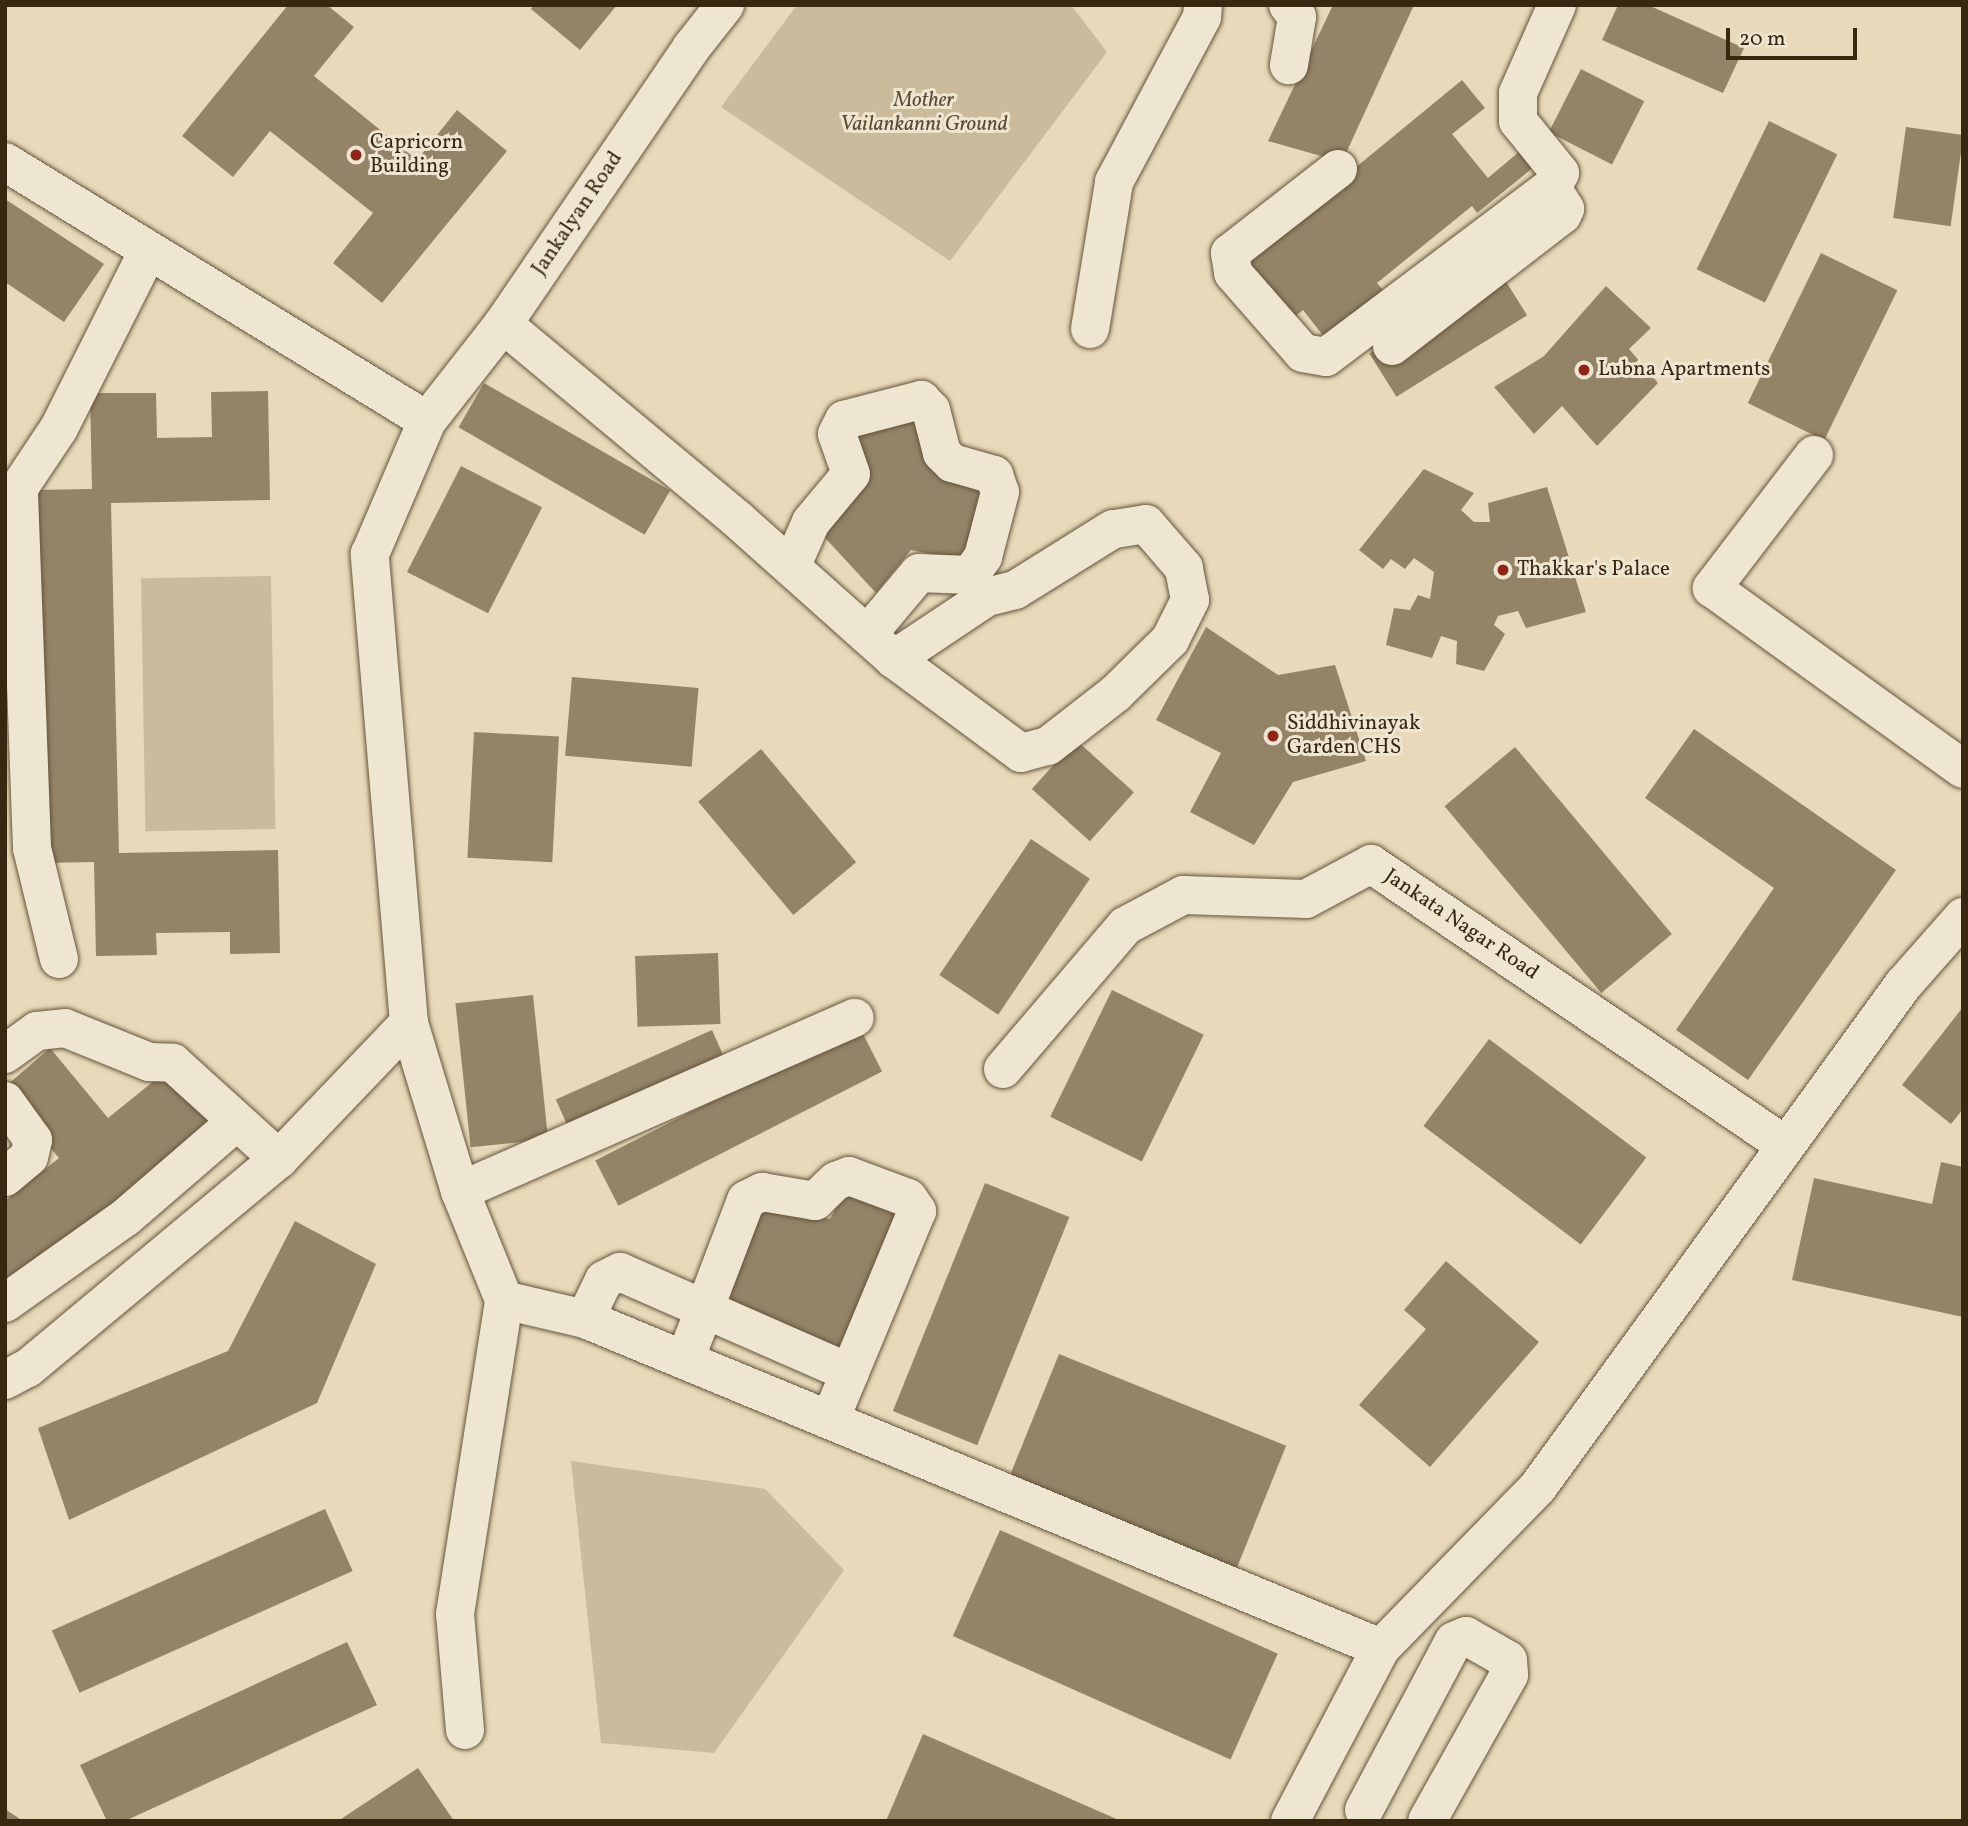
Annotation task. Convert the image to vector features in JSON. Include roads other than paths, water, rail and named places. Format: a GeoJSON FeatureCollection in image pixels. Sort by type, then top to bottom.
{"type":"FeatureCollection","features":[{"type":"Feature","properties":{"kind":"street","name":"Jankalyan Road"},"geometry":{"type":"LineString","coordinates":[[504,1300],[460,1191],[409,1023],[370,554],[427,421],[503,324],[691,48],[725,5]]}},
{"type":"Feature","properties":{"kind":"street"},"geometry":{"type":"LineString","coordinates":[[1090,329],[1114,182],[1202,17],[1203,5]]}},
{"type":"Feature","properties":{"kind":"street"},"geometry":{"type":"LineString","coordinates":[[1288,5],[1297,17],[1289,65]]}},
{"type":"Feature","properties":{"kind":"street"},"geometry":{"type":"LineString","coordinates":[[1338,169],[1230,253],[1233,274],[1303,353],[1326,357],[1552,187],[1560,173],[1518,121],[1518,93],[1557,5]]}},
{"type":"Feature","properties":{"kind":"street"},"geometry":{"type":"LineString","coordinates":[[5,162],[427,421]]}},
{"type":"Feature","properties":{"kind":"street"},"geometry":{"type":"LineString","coordinates":[[1392,346],[1562,215],[1565,209],[1552,187]]}},
{"type":"Feature","properties":{"kind":"street"},"geometry":{"type":"LineString","coordinates":[[59,959],[32,848],[19,488],[59,428],[148,251]]}},
{"type":"Feature","properties":{"kind":"street"},"geometry":{"type":"LineString","coordinates":[[503,324],[881,647],[1021,753],[1048,746],[1116,692],[1170,640],[1190,600],[1184,568],[1146,524],[1113,529],[1015,590],[987,597],[881,647]]}},
{"type":"Feature","properties":{"kind":"street"},"geometry":{"type":"LineString","coordinates":[[790,567],[811,522],[848,484],[851,474],[837,433],[844,420],[921,400],[931,410],[942,453],[952,463],[994,475],[1000,492],[984,557],[970,575],[919,573],[881,647]]}},
{"type":"Feature","properties":{"kind":"street"},"geometry":{"type":"LineString","coordinates":[[1814,455],[1712,588],[1963,769]]}},
{"type":"Feature","properties":{"kind":"street","name":"Jankata Nagar Road"},"geometry":{"type":"LineString","coordinates":[[1003,1069],[1125,926],[1183,895],[1306,899],[1371,864],[1785,1145]]}},
{"type":"Feature","properties":{"kind":"street"},"geometry":{"type":"LineString","coordinates":[[1290,1821],[1381,1648],[1538,1487],[1903,985],[1962,918]]}},
{"type":"Feature","properties":{"kind":"street"},"geometry":{"type":"LineString","coordinates":[[460,1191],[855,1018]]}},
{"type":"Feature","properties":{"kind":"street"},"geometry":{"type":"LineString","coordinates":[[5,1380],[28,1368],[279,1159],[409,1023]]}},
{"type":"Feature","properties":{"kind":"street"},"geometry":{"type":"LineString","coordinates":[[5,1054],[37,1031],[65,1028],[149,1062],[173,1063],[279,1159]]}},
{"type":"Feature","properties":{"kind":"street"},"geometry":{"type":"LineString","coordinates":[[5,1101],[33,1140],[29,1157],[5,1177]]}},
{"type":"Feature","properties":{"kind":"street"},"geometry":{"type":"LineString","coordinates":[[5,1303],[126,1217],[236,1122]]}},
{"type":"Feature","properties":{"kind":"street"},"geometry":{"type":"LineString","coordinates":[[684,1360],[746,1199],[762,1192],[815,1201],[835,1181],[849,1176],[908,1198],[917,1211],[830,1420]]}},
{"type":"Feature","properties":{"kind":"street"},"geometry":{"type":"LineString","coordinates":[[585,1319],[604,1280],[620,1272],[849,1373]]}},
{"type":"Feature","properties":{"kind":"street"},"geometry":{"type":"LineString","coordinates":[[465,1730],[455,1614],[504,1300],[585,1319],[1381,1648]]}},
{"type":"Feature","properties":{"kind":"street"},"geometry":{"type":"LineString","coordinates":[[684,1360],[704,1309]]}},
{"type":"Feature","properties":{"kind":"street"},"geometry":{"type":"LineString","coordinates":[[1311,1782],[1374,1815],[1454,1641],[1466,1636],[1508,1660],[1509,1675],[1427,1821]]}},
{"type":"Feature","properties":{"kind":"place","name":"Capricorn Building"},"geometry":{"type":"Point","coordinates":[356,155]}},
{"type":"Feature","properties":{"kind":"place","name":"Lubna Apartments"},"geometry":{"type":"Point","coordinates":[1584,370]}},
{"type":"Feature","properties":{"kind":"place","name":"Thakkar's Palace"},"geometry":{"type":"Point","coordinates":[1503,570]}},
{"type":"Feature","properties":{"kind":"place","name":"Siddhivinayak Garden CHS"},"geometry":{"type":"Point","coordinates":[1273,736]}},
{"type":"Feature","properties":{"kind":"park label","name":"Mother Vailankanni Ground"},"geometry":{"type":"Point","coordinates":[924,113]}}]}
